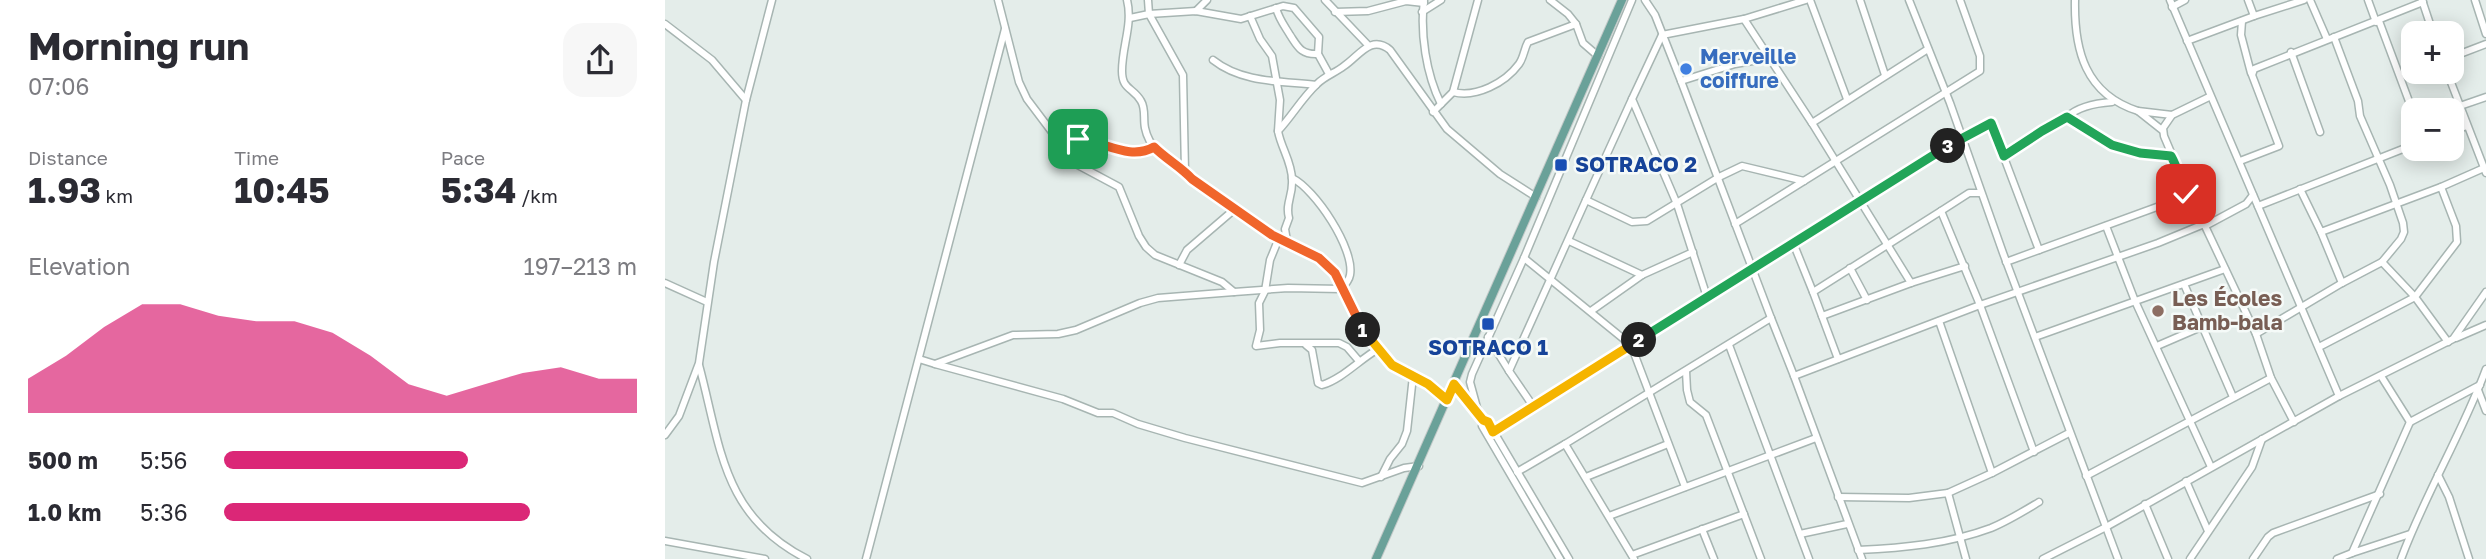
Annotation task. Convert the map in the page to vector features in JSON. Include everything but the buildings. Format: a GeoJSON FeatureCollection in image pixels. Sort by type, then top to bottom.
{"type":"FeatureCollection","features":[{"type":"Feature","properties":{"kind":"main road"},"geometry":{"type":"LineString","coordinates":[[1376,559],[1419,467],[1621,0]]}},
{"type":"Feature","properties":{"kind":"street"},"geometry":{"type":"LineString","coordinates":[[665,435],[679,416],[699,363],[707,302],[746,100],[772,0]]}},
{"type":"Feature","properties":{"kind":"street"},"geometry":{"type":"LineString","coordinates":[[998,0],[1019,82],[1037,114],[1058,138],[1068,157],[1076,164],[1112,182],[1122,191],[1133,223],[1146,247],[1164,260],[1221,282],[1234,292]]}},
{"type":"Feature","properties":{"kind":"street"},"geometry":{"type":"LineString","coordinates":[[1127,0],[1130,18],[1122,81],[1139,97],[1143,105],[1145,128],[1154,147],[1192,179],[1255,224],[1319,258],[1335,273],[1358,323],[1392,365],[1428,384],[1447,400]]}},
{"type":"Feature","properties":{"kind":"street"},"geometry":{"type":"LineString","coordinates":[[1148,0],[1149,14],[1182,75],[1185,171]]}},
{"type":"Feature","properties":{"kind":"street"},"geometry":{"type":"LineString","coordinates":[[1196,11],[1207,0]]}},
{"type":"Feature","properties":{"kind":"street"},"geometry":{"type":"LineString","coordinates":[[1325,0],[1368,45]]}},
{"type":"Feature","properties":{"kind":"street"},"geometry":{"type":"LineString","coordinates":[[1422,12],[1441,0]]}},
{"type":"Feature","properties":{"kind":"street"},"geometry":{"type":"LineString","coordinates":[[1433,112],[1453,92],[1478,0]]}},
{"type":"Feature","properties":{"kind":"street"},"geometry":{"type":"LineString","coordinates":[[1550,0],[1568,14],[1576,24],[1583,43],[1598,56]]}},
{"type":"Feature","properties":{"kind":"street"},"geometry":{"type":"LineString","coordinates":[[1560,559],[1482,426],[1470,379],[1632,0]]}},
{"type":"Feature","properties":{"kind":"street"},"geometry":{"type":"LineString","coordinates":[[1645,0],[1655,15],[1719,177],[1751,270],[1794,376],[1861,559]]}},
{"type":"Feature","properties":{"kind":"street"},"geometry":{"type":"LineString","coordinates":[[1662,35],[1744,19],[1808,0],[1847,99]]}},
{"type":"Feature","properties":{"kind":"street"},"geometry":{"type":"LineString","coordinates":[[1860,0],[1885,75]]}},
{"type":"Feature","properties":{"kind":"street"},"geometry":{"type":"LineString","coordinates":[[1909,0],[2118,559]]}},
{"type":"Feature","properties":{"kind":"street"},"geometry":{"type":"LineString","coordinates":[[1735,224],[1945,91],[1977,74],[1981,67],[1960,0]]}},
{"type":"Feature","properties":{"kind":"street"},"geometry":{"type":"LineString","coordinates":[[2074,0],[2074,26],[2079,53],[2098,87],[2114,102],[2138,111],[2172,115]]}},
{"type":"Feature","properties":{"kind":"street"},"geometry":{"type":"LineString","coordinates":[[2185,0],[2171,4],[2209,97],[2240,160],[2299,308],[2339,396]]}},
{"type":"Feature","properties":{"kind":"street"},"geometry":{"type":"LineString","coordinates":[[2248,0],[2255,16]]}},
{"type":"Feature","properties":{"kind":"street"},"geometry":{"type":"LineString","coordinates":[[2187,41],[2304,0]]}},
{"type":"Feature","properties":{"kind":"street"},"geometry":{"type":"LineString","coordinates":[[2256,334],[2382,262],[2404,232],[2396,203],[2360,116],[2358,101],[2331,38],[2309,0]]}},
{"type":"Feature","properties":{"kind":"street"},"geometry":{"type":"LineString","coordinates":[[2368,0],[2408,98]]}},
{"type":"Feature","properties":{"kind":"street"},"geometry":{"type":"LineString","coordinates":[[2485,0],[2475,2],[2486,34]]}},
{"type":"Feature","properties":{"kind":"street"},"geometry":{"type":"LineString","coordinates":[[1335,12],[1367,11],[1406,1],[1424,1],[1422,12],[1429,70],[1434,91],[1441,104]]}},
{"type":"Feature","properties":{"kind":"street"},"geometry":{"type":"LineString","coordinates":[[2251,73],[2254,69],[2291,52],[2378,22],[2422,1],[2429,21]]}},
{"type":"Feature","properties":{"kind":"street"},"geometry":{"type":"LineString","coordinates":[[1130,18],[1196,11],[1241,19],[1283,6],[1294,8],[1318,37],[1318,54],[1329,74]]}},
{"type":"Feature","properties":{"kind":"street"},"geometry":{"type":"LineString","coordinates":[[1276,8],[1296,46],[1307,53],[1318,54]]}},
{"type":"Feature","properties":{"kind":"street"},"geometry":{"type":"LineString","coordinates":[[1250,16],[1260,39],[1272,55],[1280,100],[1278,131],[1292,178],[1290,201],[1286,208],[1289,218],[1285,229],[1287,241]]}},
{"type":"Feature","properties":{"kind":"street"},"geometry":{"type":"LineString","coordinates":[[1744,19],[1911,283]]}},
{"type":"Feature","properties":{"kind":"street"},"geometry":{"type":"LineString","coordinates":[[2240,160],[2280,146],[2251,73],[2241,35],[2242,20]]}},
{"type":"Feature","properties":{"kind":"street"},"geometry":{"type":"LineString","coordinates":[[665,24],[712,60],[746,100]]}},
{"type":"Feature","properties":{"kind":"street"},"geometry":{"type":"LineString","coordinates":[[1453,92],[1462,94],[1493,85],[1520,63],[1528,42],[1576,24]]}},
{"type":"Feature","properties":{"kind":"street"},"geometry":{"type":"LineString","coordinates":[[866,559],[1006,28]]}},
{"type":"Feature","properties":{"kind":"street"},"geometry":{"type":"LineString","coordinates":[[1509,371],[1662,35]]}},
{"type":"Feature","properties":{"kind":"street"},"geometry":{"type":"LineString","coordinates":[[1278,131],[1316,85],[1329,74],[1343,67],[1368,45],[1381,45],[1390,50],[1433,112],[1466,147],[1500,174],[1536,197]]}},
{"type":"Feature","properties":{"kind":"street"},"geometry":{"type":"LineString","coordinates":[[2464,53],[2484,47]]}},
{"type":"Feature","properties":{"kind":"street"},"geometry":{"type":"LineString","coordinates":[[1812,123],[1928,49]]}},
{"type":"Feature","properties":{"kind":"street"},"geometry":{"type":"LineString","coordinates":[[2291,52],[2320,132]]}},
{"type":"Feature","properties":{"kind":"street"},"geometry":{"type":"LineString","coordinates":[[1681,81],[1735,64],[1770,58]]}},
{"type":"Feature","properties":{"kind":"street"},"geometry":{"type":"LineString","coordinates":[[1213,60],[1247,77],[1316,85]]}},
{"type":"Feature","properties":{"kind":"street"},"geometry":{"type":"LineString","coordinates":[[2162,130],[2172,115],[2209,97]]}},
{"type":"Feature","properties":{"kind":"street"},"geometry":{"type":"LineString","coordinates":[[2464,105],[2486,97]]}},
{"type":"Feature","properties":{"kind":"street"},"geometry":{"type":"LineString","coordinates":[[1632,99],[1677,204],[1707,297]]}},
{"type":"Feature","properties":{"kind":"street"},"geometry":{"type":"LineString","coordinates":[[2004,156],[2079,109],[2097,103],[2114,102]]}},
{"type":"Feature","properties":{"kind":"street"},"geometry":{"type":"LineString","coordinates":[[2138,111],[2162,130],[2177,166],[2179,182],[2204,225],[2256,334],[2271,377],[2294,422]]}},
{"type":"Feature","properties":{"kind":"street"},"geometry":{"type":"LineString","coordinates":[[2067,117],[2112,145],[2140,153],[2171,156]]}},
{"type":"Feature","properties":{"kind":"street"},"geometry":{"type":"LineString","coordinates":[[2321,232],[2485,170],[2464,117]]}},
{"type":"Feature","properties":{"kind":"street"},"geometry":{"type":"LineString","coordinates":[[1493,432],[1961,138],[1991,123],[2039,250]]}},
{"type":"Feature","properties":{"kind":"street"},"geometry":{"type":"LineString","coordinates":[[1058,138],[1098,142],[1127,153],[1145,152],[1154,147]]}},
{"type":"Feature","properties":{"kind":"street"},"geometry":{"type":"LineString","coordinates":[[2258,206],[2401,150]]}},
{"type":"Feature","properties":{"kind":"street"},"geometry":{"type":"LineString","coordinates":[[1586,200],[1637,223],[1647,221],[1719,177],[1746,165],[1804,181]]}},
{"type":"Feature","properties":{"kind":"street"},"geometry":{"type":"LineString","coordinates":[[935,364],[1013,335],[1058,334],[1076,330],[1157,298],[1288,288],[1341,289],[1348,282],[1351,273],[1343,246],[1321,203],[1292,178]]}},
{"type":"Feature","properties":{"kind":"street"},"geometry":{"type":"LineString","coordinates":[[2319,347],[2415,298],[2457,242],[2456,226],[2441,187]]}},
{"type":"Feature","properties":{"kind":"street"},"geometry":{"type":"LineString","coordinates":[[2299,189],[2321,232],[2342,283]]}},
{"type":"Feature","properties":{"kind":"street"},"geometry":{"type":"LineString","coordinates":[[1813,292],[1969,193],[1981,193]]}},
{"type":"Feature","properties":{"kind":"street"},"geometry":{"type":"LineString","coordinates":[[1794,376],[1980,305],[2204,225],[2246,204],[2253,195]]}},
{"type":"Feature","properties":{"kind":"street"},"geometry":{"type":"LineString","coordinates":[[2006,262],[2187,196]]}},
{"type":"Feature","properties":{"kind":"street"},"geometry":{"type":"LineString","coordinates":[[1179,265],[1187,250],[1235,208]]}},
{"type":"Feature","properties":{"kind":"street"},"geometry":{"type":"LineString","coordinates":[[1941,211],[1980,305],[2033,452]]}},
{"type":"Feature","properties":{"kind":"street"},"geometry":{"type":"LineString","coordinates":[[2106,226],[2135,301],[2211,467]]}},
{"type":"Feature","properties":{"kind":"street"},"geometry":{"type":"LineString","coordinates":[[1279,238],[1270,260],[1265,291],[1259,303],[1260,330],[1256,346],[1280,343],[1342,343],[1359,360]]}},
{"type":"Feature","properties":{"kind":"street"},"geometry":{"type":"LineString","coordinates":[[1569,241],[1642,275]]}},
{"type":"Feature","properties":{"kind":"street"},"geometry":{"type":"LineString","coordinates":[[1794,245],[1838,359]]}},
{"type":"Feature","properties":{"kind":"street"},"geometry":{"type":"LineString","coordinates":[[1591,311],[1642,275],[1693,252]]}},
{"type":"Feature","properties":{"kind":"street"},"geometry":{"type":"LineString","coordinates":[[1524,258],[1631,345],[1685,487]]}},
{"type":"Feature","properties":{"kind":"street"},"geometry":{"type":"LineString","coordinates":[[2382,262],[2451,340]]}},
{"type":"Feature","properties":{"kind":"street"},"geometry":{"type":"LineString","coordinates":[[1822,316],[1965,266]]}},
{"type":"Feature","properties":{"kind":"street"},"geometry":{"type":"LineString","coordinates":[[1850,268],[1867,300]]}},
{"type":"Feature","properties":{"kind":"street"},"geometry":{"type":"LineString","coordinates":[[2035,337],[2225,269]]}},
{"type":"Feature","properties":{"kind":"street"},"geometry":{"type":"LineString","coordinates":[[665,283],[707,302]]}},
{"type":"Feature","properties":{"kind":"street"},"geometry":{"type":"LineString","coordinates":[[2183,284],[2233,397]]}},
{"type":"Feature","properties":{"kind":"street"},"geometry":{"type":"LineString","coordinates":[[2451,340],[2486,292]]}},
{"type":"Feature","properties":{"kind":"street"},"geometry":{"type":"LineString","coordinates":[[1517,472],[1770,318]]}},
{"type":"Feature","properties":{"kind":"street"},"geometry":{"type":"LineString","coordinates":[[1939,321],[1992,473]]}},
{"type":"Feature","properties":{"kind":"street"},"geometry":{"type":"LineString","coordinates":[[2043,559],[2106,527],[2339,396],[2486,325]]}},
{"type":"Feature","properties":{"kind":"street"},"geometry":{"type":"LineString","coordinates":[[2157,346],[2201,327]]}},
{"type":"Feature","properties":{"kind":"street"},"geometry":{"type":"LineString","coordinates":[[1488,337],[1533,406]]}},
{"type":"Feature","properties":{"kind":"street"},"geometry":{"type":"LineString","coordinates":[[1305,344],[1312,350],[1320,385],[1336,379],[1378,349]]}},
{"type":"Feature","properties":{"kind":"street"},"geometry":{"type":"LineString","coordinates":[[1729,345],[1809,559]]}},
{"type":"Feature","properties":{"kind":"street"},"geometry":{"type":"LineString","coordinates":[[919,359],[1063,399],[1098,413],[1113,413],[1138,424],[1241,453],[1362,483],[1404,468],[1419,467]]}},
{"type":"Feature","properties":{"kind":"street"},"geometry":{"type":"LineString","coordinates":[[699,363],[722,458],[745,509],[763,530],[807,559]]}},
{"type":"Feature","properties":{"kind":"street"},"geometry":{"type":"LineString","coordinates":[[2401,559],[2486,369]]}},
{"type":"Feature","properties":{"kind":"street"},"geometry":{"type":"LineString","coordinates":[[1686,371],[1690,402],[1706,415],[1761,559]]}},
{"type":"Feature","properties":{"kind":"street"},"geometry":{"type":"LineString","coordinates":[[1381,477],[1389,458],[1402,444],[1407,431],[1413,376]]}},
{"type":"Feature","properties":{"kind":"street"},"geometry":{"type":"LineString","coordinates":[[2381,376],[2410,422]]}},
{"type":"Feature","properties":{"kind":"street"},"geometry":{"type":"LineString","coordinates":[[2086,476],[2271,377]]}},
{"type":"Feature","properties":{"kind":"street"},"geometry":{"type":"LineString","coordinates":[[1454,384],[1481,418],[1488,422],[1569,559]]}},
{"type":"Feature","properties":{"kind":"street"},"geometry":{"type":"LineString","coordinates":[[2479,388],[2486,411]]}},
{"type":"Feature","properties":{"kind":"street"},"geometry":{"type":"LineString","coordinates":[[2353,553],[2410,422],[2479,388]]}},
{"type":"Feature","properties":{"kind":"street"},"geometry":{"type":"LineString","coordinates":[[1838,497],[1909,498],[1948,493],[2069,433]]}},
{"type":"Feature","properties":{"kind":"street"},"geometry":{"type":"LineString","coordinates":[[1609,516],[1816,438]]}},
{"type":"Feature","properties":{"kind":"street"},"geometry":{"type":"LineString","coordinates":[[2190,559],[2252,467],[2262,439]]}},
{"type":"Feature","properties":{"kind":"street"},"geometry":{"type":"LineString","coordinates":[[1566,444],[1633,557],[1744,514]]}},
{"type":"Feature","properties":{"kind":"street"},"geometry":{"type":"LineString","coordinates":[[1586,477],[1668,444]]}},
{"type":"Feature","properties":{"kind":"street"},"geometry":{"type":"LineString","coordinates":[[2438,475],[2449,497],[2469,559]]}},
{"type":"Feature","properties":{"kind":"street"},"geometry":{"type":"LineString","coordinates":[[2186,481],[2208,531]]}},
{"type":"Feature","properties":{"kind":"street"},"geometry":{"type":"LineString","coordinates":[[1948,493],[1966,559]]}},
{"type":"Feature","properties":{"kind":"street"},"geometry":{"type":"LineString","coordinates":[[2253,559],[2268,537],[2279,530],[2380,495]]}},
{"type":"Feature","properties":{"kind":"street"},"geometry":{"type":"LineString","coordinates":[[1858,550],[1961,538],[1994,527],[2039,502]]}},
{"type":"Feature","properties":{"kind":"street"},"geometry":{"type":"LineString","coordinates":[[2144,504],[2168,559]]}},
{"type":"Feature","properties":{"kind":"street"},"geometry":{"type":"LineString","coordinates":[[1800,534],[1847,524]]}},
{"type":"Feature","properties":{"kind":"street"},"geometry":{"type":"LineString","coordinates":[[1702,529],[1714,559]]}},
{"type":"Feature","properties":{"kind":"street"},"geometry":{"type":"LineString","coordinates":[[2337,559],[2410,534]]}},
{"type":"Feature","properties":{"kind":"street"},"geometry":{"type":"LineString","coordinates":[[665,541],[765,559]]}},
{"type":"Feature","properties":{"kind":"place","name":"Merveille coiffure"},"geometry":{"type":"Point","coordinates":[1686,69]}},
{"type":"Feature","properties":{"kind":"place","name":"SOTRACO 2"},"geometry":{"type":"Point","coordinates":[1561,165]}},
{"type":"Feature","properties":{"kind":"place","name":"Les Écoles Bamb-bala"},"geometry":{"type":"Point","coordinates":[2158,311]}},
{"type":"Feature","properties":{"kind":"place","name":"SOTRACO 1"},"geometry":{"type":"Point","coordinates":[1488,324]}},
{"type":"Feature","properties":{"kind":"route"},"geometry":{"type":"LineString","coordinates":[[1078,139],[1098,142],[1127,153],[1145,152],[1154,147],[1192,179],[1255,224],[1319,258],[1335,273],[1358,323],[1385,359],[1428,384],[1447,400],[1454,384],[1483,420],[1488,422],[1493,432],[1961,138],[1991,123],[2004,156],[2067,117],[2112,145],[2140,153],[2171,156],[2177,166],[2179,182],[2186,194]]}}]}
